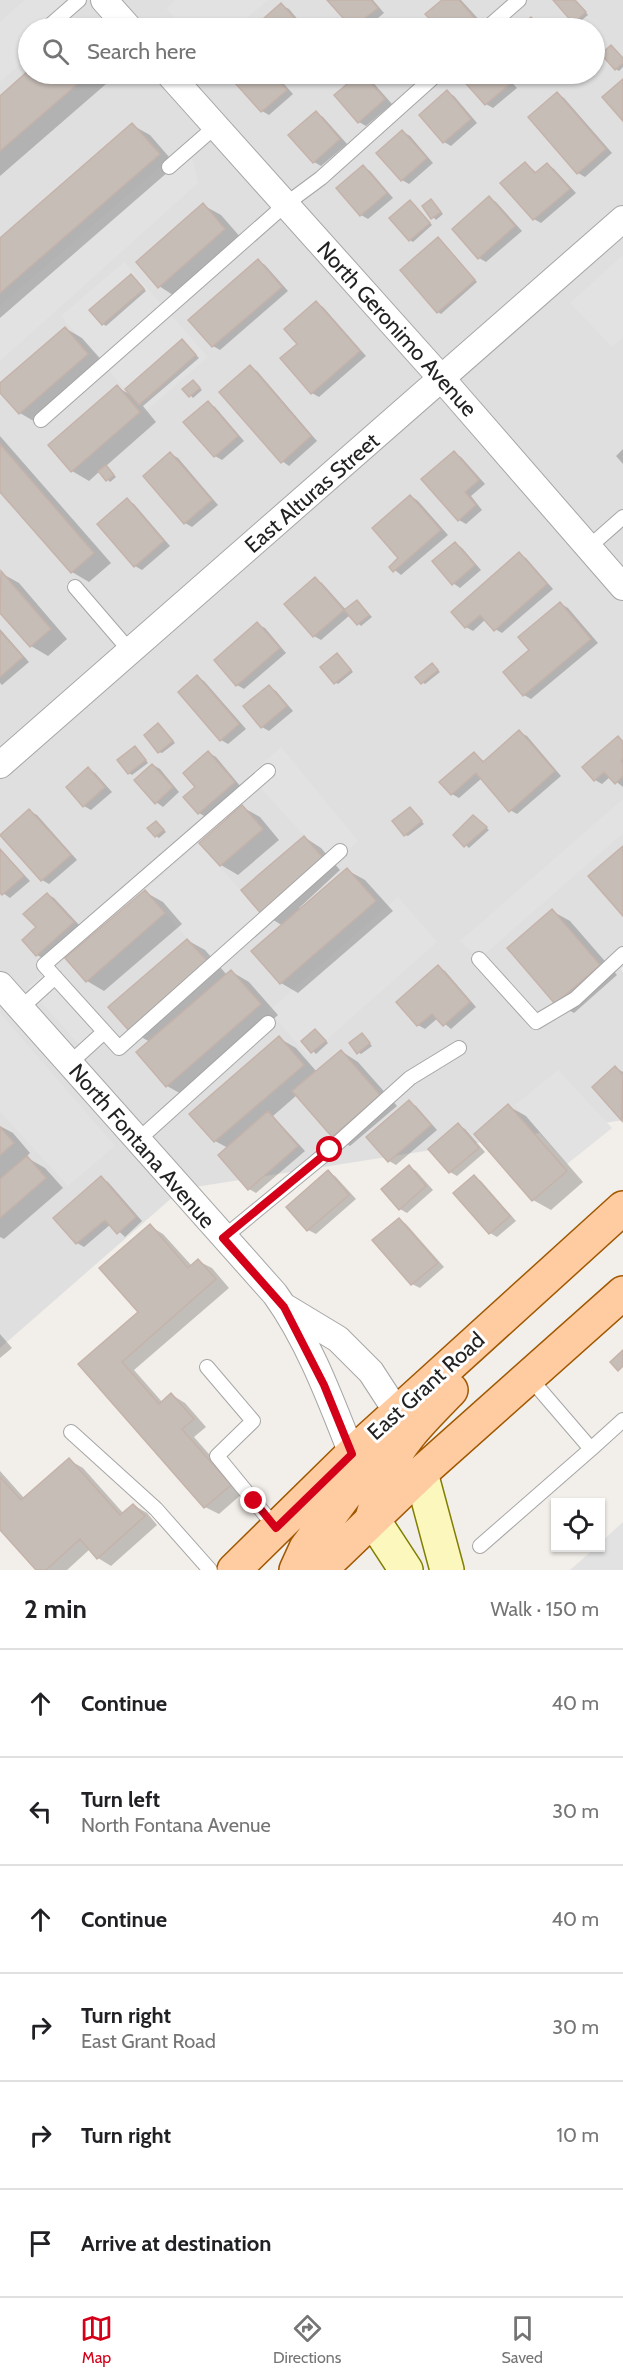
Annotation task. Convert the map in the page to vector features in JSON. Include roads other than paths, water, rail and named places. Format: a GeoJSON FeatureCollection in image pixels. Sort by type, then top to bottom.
{"type":"FeatureCollection","features":[{"type":"Feature","properties":{"kind":"main road","name":"East Grant Road"},"geometry":{"type":"LineString","coordinates":[[234,1570],[397,1412],[623,1208]]}},
{"type":"Feature","properties":{"kind":"main road"},"geometry":{"type":"LineString","coordinates":[[320,1570],[421,1473],[623,1293]]}},
{"type":"Feature","properties":{"kind":"main road"},"geometry":{"type":"LineString","coordinates":[[372,1518],[387,1470],[400,1447],[417,1425],[458,1383],[485,1332]]}},
{"type":"Feature","properties":{"kind":"main road"},"geometry":{"type":"LineString","coordinates":[[296,1570],[306,1548],[372,1460],[397,1412]]}},
{"type":"Feature","properties":{"kind":"street"},"geometry":{"type":"LineString","coordinates":[[104,0],[120,18]]}},
{"type":"Feature","properties":{"kind":"street","name":"North Geronimo Avenue"},"geometry":{"type":"LineString","coordinates":[[178,84],[442,379],[623,586]]}},
{"type":"Feature","properties":{"kind":"street","name":"East Alturas Street"},"geometry":{"type":"LineString","coordinates":[[0,765],[623,219]]}},
{"type":"Feature","properties":{"kind":"street","name":"North Fontana Avenue"},"geometry":{"type":"LineString","coordinates":[[0,984],[284,1307]]}},
{"type":"Feature","properties":{"kind":"street"},"geometry":{"type":"LineString","coordinates":[[284,1307],[338,1340],[371,1372],[397,1412]]}},
{"type":"Feature","properties":{"kind":"street"},"geometry":{"type":"LineString","coordinates":[[284,1307],[324,1385],[352,1454]]}},
{"type":"Feature","properties":{"kind":"street"},"geometry":{"type":"LineString","coordinates":[[421,1473],[447,1570]]}},
{"type":"Feature","properties":{"kind":"street"},"geometry":{"type":"LineString","coordinates":[[372,1518],[406,1570]]}},
{"type":"Feature","properties":{"kind":"lane"},"geometry":{"type":"LineString","coordinates":[[58,18],[79,0]]}},
{"type":"Feature","properties":{"kind":"lane"},"geometry":{"type":"LineString","coordinates":[[499,18],[519,0]]}},
{"type":"Feature","properties":{"kind":"lane"},"geometry":{"type":"LineString","coordinates":[[41,420],[286,204],[321,178],[426,84]]}},
{"type":"Feature","properties":{"kind":"lane"},"geometry":{"type":"LineString","coordinates":[[169,167],[216,126]]}},
{"type":"Feature","properties":{"kind":"lane"},"geometry":{"type":"LineString","coordinates":[[589,547],[623,518]]}},
{"type":"Feature","properties":{"kind":"lane"},"geometry":{"type":"LineString","coordinates":[[75,587],[130,651]]}},
{"type":"Feature","properties":{"kind":"lane"},"geometry":{"type":"LineString","coordinates":[[268,771],[44,965],[119,1048],[340,851]]}},
{"type":"Feature","properties":{"kind":"lane"},"geometry":{"type":"LineString","coordinates":[[479,959],[536,1023],[575,999],[623,954]]}},
{"type":"Feature","properties":{"kind":"lane"},"geometry":{"type":"LineString","coordinates":[[21,1008],[55,977]]}},
{"type":"Feature","properties":{"kind":"lane"},"geometry":{"type":"LineString","coordinates":[[138,1140],[268,1023]]}},
{"type":"Feature","properties":{"kind":"lane"},"geometry":{"type":"LineString","coordinates":[[70,1063],[105,1032]]}},
{"type":"Feature","properties":{"kind":"lane"},"geometry":{"type":"LineString","coordinates":[[223,1238],[330,1150],[410,1078],[459,1048]]}},
{"type":"Feature","properties":{"kind":"lane"},"geometry":{"type":"LineString","coordinates":[[207,1367],[253,1421],[217,1456],[276,1528]]}},
{"type":"Feature","properties":{"kind":"lane"},"geometry":{"type":"LineString","coordinates":[[529,1377],[591,1449]]}},
{"type":"Feature","properties":{"kind":"lane"},"geometry":{"type":"LineString","coordinates":[[480,1546],[623,1420]]}},
{"type":"Feature","properties":{"kind":"lane"},"geometry":{"type":"LineString","coordinates":[[71,1432],[156,1509],[210,1570]]}}]}
